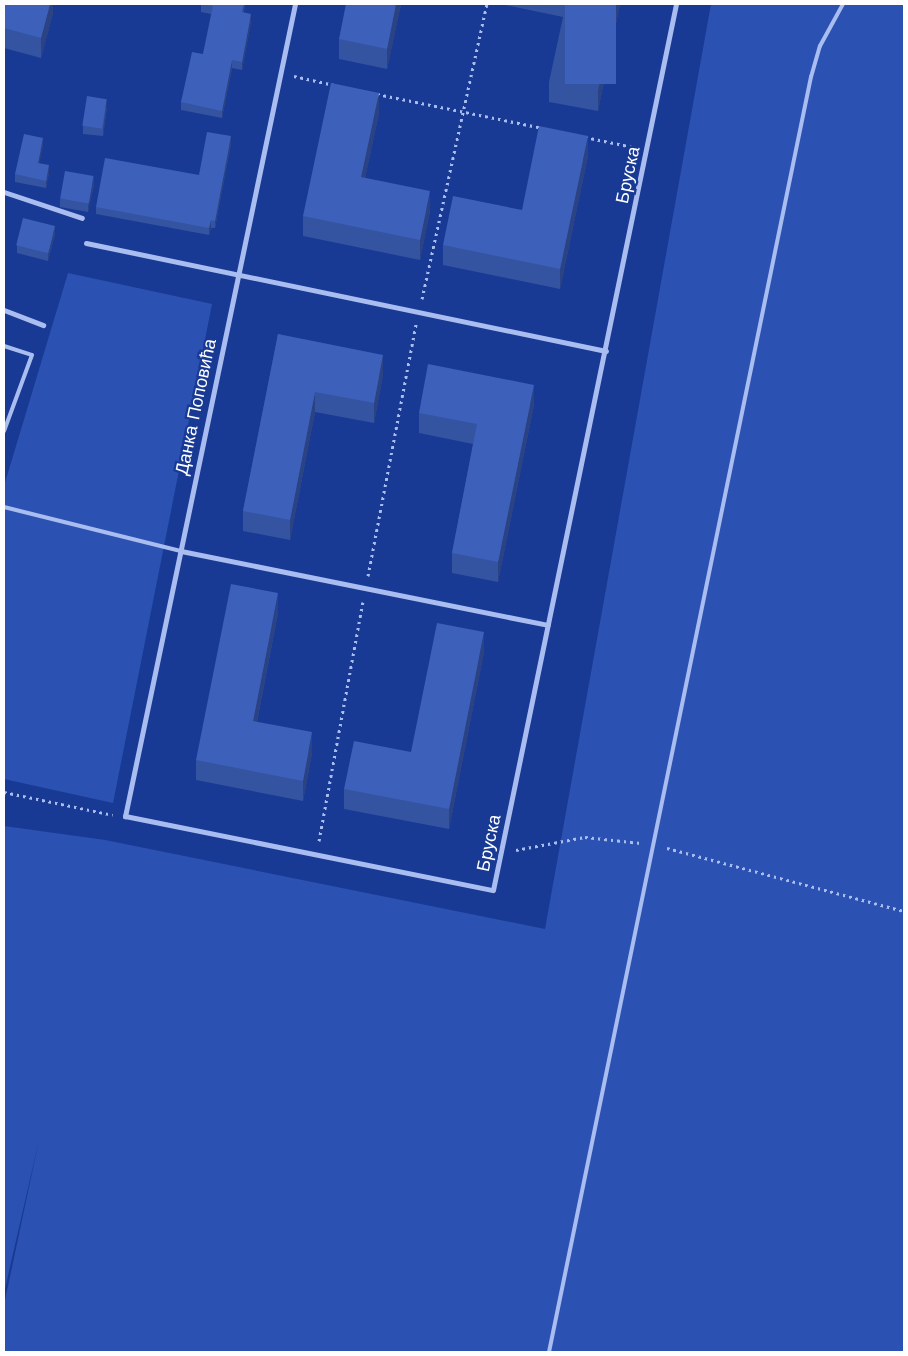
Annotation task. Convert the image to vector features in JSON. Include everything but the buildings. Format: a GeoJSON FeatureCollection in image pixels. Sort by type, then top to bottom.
{"type":"FeatureCollection","features":[{"type":"Feature","properties":{"kind":"street","name":"Данка Поповића"},"geometry":{"type":"LineString","coordinates":[[125,816],[295,4]]}},
{"type":"Feature","properties":{"kind":"street","name":"Бруска"},"geometry":{"type":"LineString","coordinates":[[316,854],[493,890],[648,150],[676,4]]}},
{"type":"Feature","properties":{"kind":"street"},"geometry":{"type":"LineString","coordinates":[[4,192],[82,218]]}},
{"type":"Feature","properties":{"kind":"street"},"geometry":{"type":"LineString","coordinates":[[86,243],[418,314],[606,351]]}},
{"type":"Feature","properties":{"kind":"street"},"geometry":{"type":"LineString","coordinates":[[4,310],[43,325]]}},
{"type":"Feature","properties":{"kind":"street"},"geometry":{"type":"LineString","coordinates":[[180,551],[548,625]]}},
{"type":"Feature","properties":{"kind":"street"},"geometry":{"type":"LineString","coordinates":[[125,816],[316,854]]}},
{"type":"Feature","properties":{"kind":"lane"},"geometry":{"type":"LineString","coordinates":[[548,1352],[811,77],[820,46],[843,4]]}},
{"type":"Feature","properties":{"kind":"lane"},"geometry":{"type":"LineString","coordinates":[[4,346],[32,355],[4,430]]}},
{"type":"Feature","properties":{"kind":"lane"},"geometry":{"type":"LineString","coordinates":[[4,507],[180,551]]}},
{"type":"Feature","properties":{"kind":"path"},"geometry":{"type":"LineString","coordinates":[[316,854],[418,314],[487,4]]}},
{"type":"Feature","properties":{"kind":"path"},"geometry":{"type":"LineString","coordinates":[[281,74],[339,86]]}},
{"type":"Feature","properties":{"kind":"path"},"geometry":{"type":"LineString","coordinates":[[368,92],[551,130]]}},
{"type":"Feature","properties":{"kind":"path"},"geometry":{"type":"LineString","coordinates":[[580,136],[648,150]]}},
{"type":"Feature","properties":{"kind":"path"},"geometry":{"type":"LineString","coordinates":[[4,792],[125,816]]}},
{"type":"Feature","properties":{"kind":"path"},"geometry":{"type":"LineString","coordinates":[[501,853],[585,837],[654,845],[904,911]]}},
{"type":"Feature","properties":{"kind":"shaded area"},"geometry":{"type":"Polygon","coordinates":[[[711,4],[904,4],[904,1352],[4,1352],[4,1305],[39,1140],[4,1293],[4,826],[105,840],[545,929],[711,4]]]}},
{"type":"Feature","properties":{"kind":"shaded area"},"geometry":{"type":"Polygon","coordinates":[[[68,273],[212,304],[113,803],[4,779],[4,486],[68,273]]]}}]}
